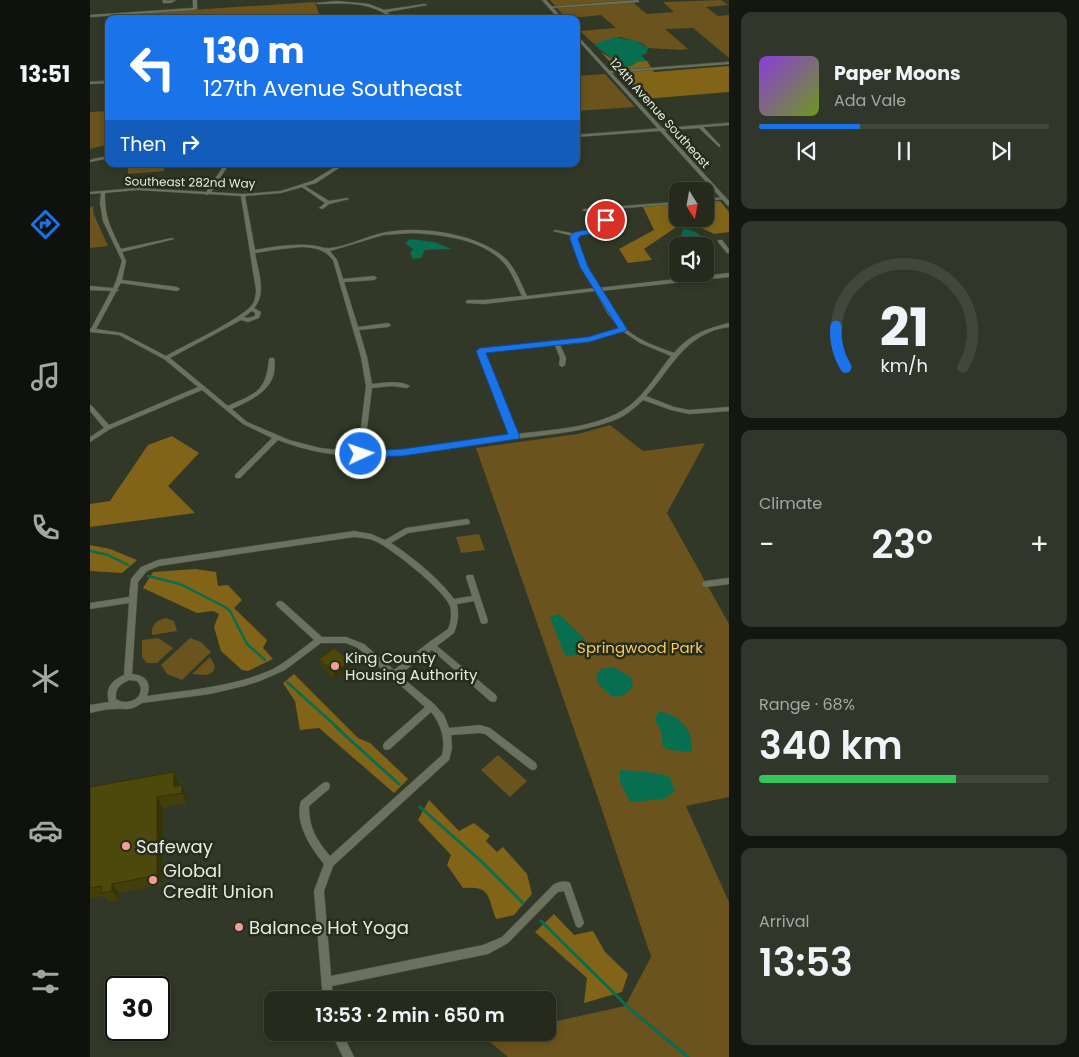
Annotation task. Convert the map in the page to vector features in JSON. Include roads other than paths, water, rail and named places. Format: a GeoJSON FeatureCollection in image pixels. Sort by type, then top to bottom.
{"type":"FeatureCollection","features":[{"type":"Feature","properties":{"kind":"street"},"geometry":{"type":"LineString","coordinates":[[166,0],[164,2],[168,3],[175,0]]}},
{"type":"Feature","properties":{"kind":"street"},"geometry":{"type":"LineString","coordinates":[[90,16],[195,9],[195,0]]}},
{"type":"Feature","properties":{"kind":"street"},"geometry":{"type":"LineString","coordinates":[[544,0],[557,15]]}},
{"type":"Feature","properties":{"kind":"street"},"geometry":{"type":"LineString","coordinates":[[550,7],[638,2]]}},
{"type":"Feature","properties":{"kind":"street"},"geometry":{"type":"LineString","coordinates":[[318,4],[359,4],[389,15]]}},
{"type":"Feature","properties":{"kind":"street"},"geometry":{"type":"LineString","coordinates":[[385,12],[425,5]]}},
{"type":"Feature","properties":{"kind":"street","name":"124th Avenue Southeast"},"geometry":{"type":"LineString","coordinates":[[580,39],[729,204]]}},
{"type":"Feature","properties":{"kind":"street"},"geometry":{"type":"LineString","coordinates":[[610,72],[729,63]]}},
{"type":"Feature","properties":{"kind":"street"},"geometry":{"type":"LineString","coordinates":[[90,83],[105,82]]}},
{"type":"Feature","properties":{"kind":"street"},"geometry":{"type":"LineString","coordinates":[[580,136],[729,124]]}},
{"type":"Feature","properties":{"kind":"street"},"geometry":{"type":"LineString","coordinates":[[700,126],[719,146]]}},
{"type":"Feature","properties":{"kind":"street"},"geometry":{"type":"LineString","coordinates":[[90,161],[105,158]]}},
{"type":"Feature","properties":{"kind":"street"},"geometry":{"type":"LineString","coordinates":[[207,194],[225,167]]}},
{"type":"Feature","properties":{"kind":"street","name":"Southeast 282nd Way"},"geometry":{"type":"LineString","coordinates":[[90,193],[147,189],[243,196],[281,192],[304,186],[322,179],[339,167]]}},
{"type":"Feature","properties":{"kind":"street"},"geometry":{"type":"LineString","coordinates":[[304,186],[328,203]]}},
{"type":"Feature","properties":{"kind":"street"},"geometry":{"type":"LineString","coordinates":[[103,192],[102,204],[106,228],[124,261],[116,290],[92,330],[129,337],[166,358],[245,423],[276,438],[313,449],[361,454],[403,452],[574,428],[600,422],[621,414],[642,397],[674,355],[695,337],[708,330],[729,324]]}},
{"type":"Feature","properties":{"kind":"street"},"geometry":{"type":"LineString","coordinates":[[166,358],[241,318],[256,303],[259,290],[243,196]]}},
{"type":"Feature","properties":{"kind":"street"},"geometry":{"type":"LineString","coordinates":[[714,199],[724,198]]}},
{"type":"Feature","properties":{"kind":"street"},"geometry":{"type":"LineString","coordinates":[[321,208],[328,203],[347,200]]}},
{"type":"Feature","properties":{"kind":"street"},"geometry":{"type":"LineString","coordinates":[[584,210],[669,203]]}},
{"type":"Feature","properties":{"kind":"street"},"geometry":{"type":"LineString","coordinates":[[555,231],[576,235],[608,228],[608,224],[602,214]]}},
{"type":"Feature","properties":{"kind":"street"},"geometry":{"type":"LineString","coordinates":[[252,252],[300,246],[311,246],[327,250],[385,234],[430,233],[460,238],[483,246],[507,263],[525,298]]}},
{"type":"Feature","properties":{"kind":"street"},"geometry":{"type":"LineString","coordinates":[[576,235],[574,239],[584,267],[623,329],[647,343],[674,355]]}},
{"type":"Feature","properties":{"kind":"street"},"geometry":{"type":"LineString","coordinates":[[120,251],[172,239]]}},
{"type":"Feature","properties":{"kind":"street"},"geometry":{"type":"LineString","coordinates":[[720,241],[729,252]]}},
{"type":"Feature","properties":{"kind":"street"},"geometry":{"type":"LineString","coordinates":[[327,250],[335,260],[364,357],[368,386],[361,454]]}},
{"type":"Feature","properties":{"kind":"street"},"geometry":{"type":"LineString","coordinates":[[468,302],[525,298],[729,275]]}},
{"type":"Feature","properties":{"kind":"street"},"geometry":{"type":"LineString","coordinates":[[342,281],[374,278]]}},
{"type":"Feature","properties":{"kind":"street"},"geometry":{"type":"LineString","coordinates":[[120,281],[177,289]]}},
{"type":"Feature","properties":{"kind":"street"},"geometry":{"type":"LineString","coordinates":[[90,288],[116,290]]}},
{"type":"Feature","properties":{"kind":"street"},"geometry":{"type":"LineString","coordinates":[[241,318],[248,320],[258,317],[258,312],[249,311]]}},
{"type":"Feature","properties":{"kind":"street"},"geometry":{"type":"LineString","coordinates":[[355,329],[388,325]]}},
{"type":"Feature","properties":{"kind":"street"},"geometry":{"type":"LineString","coordinates":[[514,437],[480,351],[557,344],[596,338],[623,329]]}},
{"type":"Feature","properties":{"kind":"street"},"geometry":{"type":"LineString","coordinates":[[557,344],[563,358],[562,365]]}},
{"type":"Feature","properties":{"kind":"street"},"geometry":{"type":"LineString","coordinates":[[228,409],[258,393],[266,386],[271,377],[272,359]]}},
{"type":"Feature","properties":{"kind":"street"},"geometry":{"type":"LineString","coordinates":[[368,386],[392,384],[408,386]]}},
{"type":"Feature","properties":{"kind":"street"},"geometry":{"type":"LineString","coordinates":[[90,440],[108,428],[202,388]]}},
{"type":"Feature","properties":{"kind":"street"},"geometry":{"type":"LineString","coordinates":[[642,397],[673,409],[688,412],[729,409]]}},
{"type":"Feature","properties":{"kind":"street"},"geometry":{"type":"LineString","coordinates":[[90,407],[108,428]]}},
{"type":"Feature","properties":{"kind":"street"},"geometry":{"type":"LineString","coordinates":[[238,476],[276,438]]}},
{"type":"Feature","properties":{"kind":"street"},"geometry":{"type":"LineString","coordinates":[[386,543],[406,531],[467,522]]}},
{"type":"Feature","properties":{"kind":"street"},"geometry":{"type":"LineString","coordinates":[[128,677],[134,581],[144,569],[158,562],[354,534],[373,537],[386,543],[435,582],[452,602],[455,622],[451,631],[394,674]]}},
{"type":"Feature","properties":{"kind":"street"},"geometry":{"type":"LineString","coordinates":[[470,578],[484,621]]}},
{"type":"Feature","properties":{"kind":"street"},"geometry":{"type":"LineString","coordinates":[[706,584],[729,581]]}},
{"type":"Feature","properties":{"kind":"street"},"geometry":{"type":"LineString","coordinates":[[452,602],[476,598]]}},
{"type":"Feature","properties":{"kind":"street"},"geometry":{"type":"LineString","coordinates":[[90,606],[133,599]]}},
{"type":"Feature","properties":{"kind":"street"},"geometry":{"type":"LineString","coordinates":[[280,604],[320,640]]}},
{"type":"Feature","properties":{"kind":"street"},"geometry":{"type":"LineString","coordinates":[[90,709],[115,705],[125,707],[141,700],[232,686],[279,670],[320,640],[346,640],[360,646],[394,674],[441,718],[446,732],[448,748],[446,757],[329,863],[319,891],[327,991]]}},
{"type":"Feature","properties":{"kind":"street"},"geometry":{"type":"LineString","coordinates":[[431,645],[493,698]]}},
{"type":"Feature","properties":{"kind":"street"},"geometry":{"type":"LineString","coordinates":[[115,705],[110,696],[113,687],[128,677],[139,678],[146,686],[141,700]]}},
{"type":"Feature","properties":{"kind":"street"},"geometry":{"type":"LineString","coordinates":[[387,746],[431,707]]}},
{"type":"Feature","properties":{"kind":"street"},"geometry":{"type":"LineString","coordinates":[[446,732],[480,729],[487,731],[533,766]]}},
{"type":"Feature","properties":{"kind":"street"},"geometry":{"type":"LineString","coordinates":[[326,786],[304,804],[304,816],[308,836],[329,863]]}},
{"type":"Feature","properties":{"kind":"street"},"geometry":{"type":"LineString","coordinates":[[326,982],[484,950],[505,940],[556,888],[567,886],[580,923]]}},
{"type":"Feature","properties":{"kind":"street"},"geometry":{"type":"LineString","coordinates":[[340,1041],[349,1057]]}},
{"type":"Feature","properties":{"kind":"waterway"},"geometry":{"type":"LineString","coordinates":[[90,551],[108,555],[128,565]]}},
{"type":"Feature","properties":{"kind":"waterway"},"geometry":{"type":"LineString","coordinates":[[148,576],[180,584],[225,607],[230,611],[247,644],[265,660]]}},
{"type":"Feature","properties":{"kind":"waterway"},"geometry":{"type":"LineString","coordinates":[[287,682],[339,729]]}},
{"type":"Feature","properties":{"kind":"waterway"},"geometry":{"type":"LineString","coordinates":[[337,728],[399,784]]}},
{"type":"Feature","properties":{"kind":"waterway"},"geometry":{"type":"LineString","coordinates":[[420,807],[481,861],[523,903]]}},
{"type":"Feature","properties":{"kind":"waterway"},"geometry":{"type":"LineString","coordinates":[[541,921],[630,1009],[688,1057]]}},
{"type":"Feature","properties":{"kind":"place","name":"King County Housing Authority"},"geometry":{"type":"Point","coordinates":[335,666]}},
{"type":"Feature","properties":{"kind":"place","name":"Safeway"},"geometry":{"type":"Point","coordinates":[126,846]}},
{"type":"Feature","properties":{"kind":"place","name":"Global Credit Union"},"geometry":{"type":"Point","coordinates":[153,880]}},
{"type":"Feature","properties":{"kind":"place","name":"Balance Hot Yoga"},"geometry":{"type":"Point","coordinates":[239,927]}},
{"type":"Feature","properties":{"kind":"park label","name":"Springwood Park"},"geometry":{"type":"Point","coordinates":[640,647]}}]}
